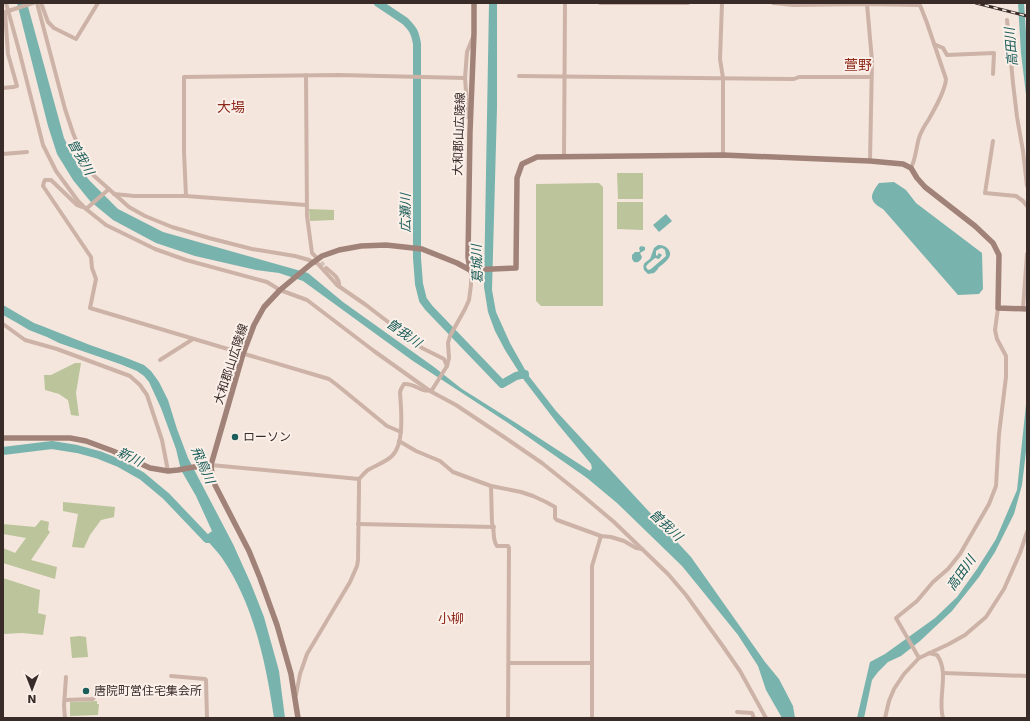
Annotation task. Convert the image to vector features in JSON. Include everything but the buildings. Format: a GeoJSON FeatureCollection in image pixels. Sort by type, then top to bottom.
{"type":"FeatureCollection","features":[{"type":"Feature","properties":{"kind":"street"},"geometry":{"type":"LineString","coordinates":[[6,3],[43,145],[56,171],[78,201],[106,224],[155,248],[186,260],[266,282],[307,300],[374,351],[542,463],[614,522],[668,574],[686,595],[740,671],[766,718]]}},
{"type":"Feature","properties":{"kind":"street"},"geometry":{"type":"LineString","coordinates":[[3,88],[13,88],[17,86],[8,54],[5,12],[33,3]]}},
{"type":"Feature","properties":{"kind":"street"},"geometry":{"type":"LineString","coordinates":[[37,3],[65,109],[73,133],[87,167],[107,190],[129,207],[145,216],[172,227],[252,249],[295,256],[314,261],[339,286],[422,348],[444,359],[447,366]]}},
{"type":"Feature","properties":{"kind":"street"},"geometry":{"type":"LineString","coordinates":[[41,3],[48,22],[54,28],[76,39],[98,3]]}},
{"type":"Feature","properties":{"kind":"street","name":"大和郡山広陵線"},"geometry":{"type":"LineString","coordinates":[[472,270],[468,257],[474,3]]}},
{"type":"Feature","properties":{"kind":"street"},"geometry":{"type":"LineString","coordinates":[[564,156],[565,3]]}},
{"type":"Feature","properties":{"kind":"street"},"geometry":{"type":"LineString","coordinates":[[600,3],[688,3]]}},
{"type":"Feature","properties":{"kind":"street"},"geometry":{"type":"LineString","coordinates":[[722,3],[720,59],[723,78],[723,156]]}},
{"type":"Feature","properties":{"kind":"street"},"geometry":{"type":"LineString","coordinates":[[773,3],[920,5],[946,79],[946,83],[940,99],[923,128],[911,168]]}},
{"type":"Feature","properties":{"kind":"street"},"geometry":{"type":"LineString","coordinates":[[867,4],[872,61],[870,161]]}},
{"type":"Feature","properties":{"kind":"street"},"geometry":{"type":"LineString","coordinates":[[1007,20],[1014,96],[1027,186]]}},
{"type":"Feature","properties":{"kind":"street"},"geometry":{"type":"LineString","coordinates":[[470,132],[465,78],[467,52],[474,33]]}},
{"type":"Feature","properties":{"kind":"street"},"geometry":{"type":"LineString","coordinates":[[934,44],[944,48],[946,55],[994,53],[993,74]]}},
{"type":"Feature","properties":{"kind":"street"},"geometry":{"type":"LineString","coordinates":[[186,196],[184,152],[184,77],[306,75],[465,78]]}},
{"type":"Feature","properties":{"kind":"street"},"geometry":{"type":"LineString","coordinates":[[306,75],[306,205],[314,261]]}},
{"type":"Feature","properties":{"kind":"street"},"geometry":{"type":"LineString","coordinates":[[520,76],[794,79],[799,77],[871,77]]}},
{"type":"Feature","properties":{"kind":"street"},"geometry":{"type":"LineString","coordinates":[[993,142],[985,193],[1016,196],[1027,206]]}},
{"type":"Feature","properties":{"kind":"street"},"geometry":{"type":"LineString","coordinates":[[3,154],[27,152]]}},
{"type":"Feature","properties":{"kind":"street"},"geometry":{"type":"LineString","coordinates":[[3,438],[70,438],[86,441],[113,451],[150,468],[168,471],[211,465],[359,478],[368,470],[393,455],[400,441],[401,389],[404,384],[409,384],[424,391],[431,390],[447,366],[449,358],[448,343],[454,327],[469,300],[472,270],[516,268],[517,178],[522,164],[537,156],[723,156],[870,161],[904,164],[911,168],[924,187],[975,226],[993,243],[999,255],[998,308],[995,330],[996,339],[1006,356],[1006,377],[999,434],[996,486],[989,504],[960,554],[917,601],[896,618],[919,657]]}},
{"type":"Feature","properties":{"kind":"street"},"geometry":{"type":"LineString","coordinates":[[88,208],[77,205],[51,180],[45,180],[43,186],[92,257],[92,268],[96,279],[90,308],[329,379],[387,426],[401,432]]}},
{"type":"Feature","properties":{"kind":"street"},"geometry":{"type":"LineString","coordinates":[[88,208],[107,190]]}},
{"type":"Feature","properties":{"kind":"street"},"geometry":{"type":"LineString","coordinates":[[114,194],[134,196],[186,196],[306,205]]}},
{"type":"Feature","properties":{"kind":"street","name":"大和郡山広陵線"},"geometry":{"type":"LineString","coordinates":[[298,718],[291,674],[277,625],[249,551],[215,485],[212,475],[211,465],[243,354],[254,325],[264,307],[282,289],[314,261],[322,256],[339,250],[361,246],[386,245],[422,249],[472,270]]}},
{"type":"Feature","properties":{"kind":"street"},"geometry":{"type":"LineString","coordinates":[[998,308],[1026,309],[1027,254]]}},
{"type":"Feature","properties":{"kind":"street"},"geometry":{"type":"LineString","coordinates":[[326,268],[338,280],[340,283],[339,286]]}},
{"type":"Feature","properties":{"kind":"street"},"geometry":{"type":"LineString","coordinates":[[3,324],[25,340],[57,349],[130,376],[140,385],[147,395],[162,440],[168,471]]}},
{"type":"Feature","properties":{"kind":"street"},"geometry":{"type":"LineString","coordinates":[[160,360],[193,339]]}},
{"type":"Feature","properties":{"kind":"street"},"geometry":{"type":"LineString","coordinates":[[400,441],[416,451],[440,461],[453,472],[491,486],[521,492],[546,502],[555,507],[555,518],[557,520],[601,536],[624,540],[642,550]]}},
{"type":"Feature","properties":{"kind":"street"},"geometry":{"type":"LineString","coordinates":[[295,701],[300,674],[307,654],[350,582],[357,566],[359,478]]}},
{"type":"Feature","properties":{"kind":"street"},"geometry":{"type":"LineString","coordinates":[[491,486],[492,523],[494,527],[495,543],[497,546],[508,546],[509,548],[508,718]]}},
{"type":"Feature","properties":{"kind":"street"},"geometry":{"type":"LineString","coordinates":[[358,524],[494,527]]}},
{"type":"Feature","properties":{"kind":"street"},"geometry":{"type":"LineString","coordinates":[[885,718],[894,689],[904,674],[919,657],[949,644],[965,635],[986,617],[1004,589],[1020,553],[1027,532]]}},
{"type":"Feature","properties":{"kind":"street"},"geometry":{"type":"LineString","coordinates":[[592,718],[592,566],[601,536]]}},
{"type":"Feature","properties":{"kind":"street"},"geometry":{"type":"LineString","coordinates":[[929,653],[937,654],[940,658],[942,666],[941,711],[943,718]]}},
{"type":"Feature","properties":{"kind":"street"},"geometry":{"type":"LineString","coordinates":[[509,663],[592,663]]}},
{"type":"Feature","properties":{"kind":"street"},"geometry":{"type":"LineString","coordinates":[[943,673],[1027,676]]}},
{"type":"Feature","properties":{"kind":"street"},"geometry":{"type":"LineString","coordinates":[[291,674],[296,676],[300,674]]}},
{"type":"Feature","properties":{"kind":"street"},"geometry":{"type":"LineString","coordinates":[[171,676],[206,680],[207,718]]}},
{"type":"Feature","properties":{"kind":"street"},"geometry":{"type":"LineString","coordinates":[[65,718],[66,677]]}},
{"type":"Feature","properties":{"kind":"street"},"geometry":{"type":"LineString","coordinates":[[65,700],[93,699],[97,693],[103,693]]}},
{"type":"Feature","properties":{"kind":"street"},"geometry":{"type":"LineString","coordinates":[[737,712],[752,713],[754,718]]}},
{"type":"Feature","properties":{"kind":"green space"},"geometry":{"type":"Polygon","coordinates":[[[617,173],[643,173],[643,199],[618,199],[617,173]]]}},
{"type":"Feature","properties":{"kind":"green space"},"geometry":{"type":"Polygon","coordinates":[[[599,183],[603,187],[603,306],[541,306],[536,301],[536,184],[599,183]]]}},
{"type":"Feature","properties":{"kind":"green space"},"geometry":{"type":"Polygon","coordinates":[[[617,202],[643,202],[643,230],[617,229],[617,202]]]}},
{"type":"Feature","properties":{"kind":"green space"},"geometry":{"type":"Polygon","coordinates":[[[309,209],[334,210],[334,220],[310,221],[309,209]]]}},
{"type":"Feature","properties":{"kind":"green space"},"geometry":{"type":"Polygon","coordinates":[[[75,363],[81,363],[76,393],[79,416],[71,415],[68,400],[59,394],[45,390],[44,375],[51,375],[75,363]]]}},
{"type":"Feature","properties":{"kind":"green space"},"geometry":{"type":"Polygon","coordinates":[[[63,502],[115,507],[114,517],[101,520],[90,535],[84,548],[72,547],[78,514],[63,511],[63,502]]]}},
{"type":"Feature","properties":{"kind":"green space"},"geometry":{"type":"Polygon","coordinates":[[[41,520],[49,522],[48,530],[50,532],[31,560],[57,567],[55,579],[3,563],[3,548],[15,553],[26,538],[3,534],[3,524],[35,527],[41,520]]]}},
{"type":"Feature","properties":{"kind":"green space"},"geometry":{"type":"Polygon","coordinates":[[[3,578],[40,590],[38,613],[46,615],[43,635],[22,633],[3,634],[3,578]]]}},
{"type":"Feature","properties":{"kind":"green space"},"geometry":{"type":"Polygon","coordinates":[[[70,637],[86,637],[88,657],[72,658],[70,637]]]}},
{"type":"Feature","properties":{"kind":"green space"},"geometry":{"type":"Polygon","coordinates":[[[97,701],[97,704],[99,704],[98,715],[70,716],[70,702],[97,701]]]}},
{"type":"Feature","properties":{"kind":"water"},"geometry":{"type":"Polygon","coordinates":[[[17,3],[27,3],[64,138],[78,166],[89,180],[118,209],[163,232],[308,273],[343,302],[434,367],[462,389],[590,471],[592,468],[591,464],[524,380],[505,350],[495,331],[488,312],[484,287],[489,3],[497,3],[497,108],[492,290],[496,312],[510,343],[528,375],[556,411],[691,557],[765,662],[779,679],[793,706],[795,718],[782,718],[766,690],[758,666],[738,635],[682,566],[617,503],[587,478],[511,425],[413,361],[303,281],[279,273],[256,270],[195,256],[156,243],[113,220],[90,201],[73,180],[57,154],[48,126],[17,3]]]}},
{"type":"Feature","properties":{"kind":"water"},"geometry":{"type":"Polygon","coordinates":[[[1018,3],[1024,3],[1027,47],[1027,103],[1021,53],[1018,3]]]}},
{"type":"Feature","properties":{"kind":"water"},"geometry":{"type":"Polygon","coordinates":[[[894,182],[906,190],[916,203],[982,253],[983,289],[979,294],[958,295],[883,209],[875,203],[872,198],[872,194],[879,183],[894,182]]]}},
{"type":"Feature","properties":{"kind":"water"},"geometry":{"type":"Polygon","coordinates":[[[666,214],[672,221],[659,232],[653,225],[666,214]]]}},
{"type":"Feature","properties":{"kind":"water"},"geometry":{"type":"Polygon","coordinates":[[[658,245],[666,247],[670,251],[670,256],[654,273],[648,274],[644,270],[644,266],[650,259],[654,248],[658,245]],[[662,248],[656,251],[656,255],[657,256],[659,253],[662,255],[659,259],[655,258],[646,267],[648,270],[666,256],[665,250],[662,248]]]}},
{"type":"Feature","properties":{"kind":"water"},"geometry":{"type":"Polygon","coordinates":[[[641,246],[645,247],[645,250],[640,253],[642,258],[638,262],[634,262],[632,255],[635,252],[640,251],[639,248],[641,246]]]}},
{"type":"Feature","properties":{"kind":"water"},"geometry":{"type":"Polygon","coordinates":[[[3,305],[34,323],[144,365],[151,371],[159,382],[168,400],[188,458],[233,544],[264,617],[279,671],[285,718],[274,718],[267,676],[257,635],[250,615],[233,576],[222,558],[204,537],[212,531],[196,496],[181,470],[176,449],[161,408],[149,382],[137,371],[59,343],[29,330],[3,315],[3,305]]]}},
{"type":"Feature","properties":{"kind":"water"},"geometry":{"type":"Polygon","coordinates":[[[1027,395],[1027,443],[1022,485],[1014,514],[995,552],[979,577],[952,611],[920,641],[901,656],[888,662],[878,672],[872,680],[864,718],[857,718],[870,662],[885,654],[935,618],[957,597],[996,539],[1017,490],[1027,395]]]}},
{"type":"Feature","properties":{"kind":"waterway","name":"広瀬川"},"geometry":{"type":"LineString","coordinates":[[378,3],[408,24],[412,29],[417,44],[417,258],[419,284],[423,300],[502,384],[516,376],[525,374]]}},
{"type":"Feature","properties":{"kind":"waterway","name":"新川"},"geometry":{"type":"LineString","coordinates":[[3,451],[52,445],[77,449],[99,455],[119,463],[142,476],[166,496],[207,539],[214,539]]}},
{"type":"Feature","properties":{"kind":"tunnel"},"geometry":{"type":"LineString","coordinates":[[317,258],[326,268]]}},
{"type":"Feature","properties":{"kind":"railway"},"geometry":{"type":"LineString","coordinates":[[976,3],[1027,16]]}},
{"type":"Feature","properties":{"kind":"place","name":"ローソン"},"geometry":{"type":"Point","coordinates":[235,437]}},
{"type":"Feature","properties":{"kind":"place","name":"唐院町営住宅集会所"},"geometry":{"type":"Point","coordinates":[86,691]}},
{"type":"Feature","properties":{"kind":"district","name":"萱野"},"geometry":{"type":"Point","coordinates":[858,65]}},
{"type":"Feature","properties":{"kind":"district","name":"大場"},"geometry":{"type":"Point","coordinates":[231,107]}},
{"type":"Feature","properties":{"kind":"district","name":"小柳"},"geometry":{"type":"Point","coordinates":[451,618]}},
{"type":"Feature","properties":{"kind":"water label","name":"高田川"},"geometry":{"type":"Point","coordinates":[1011,47]}},
{"type":"Feature","properties":{"kind":"water label","name":"曽我川"},"geometry":{"type":"Point","coordinates":[81,157]}},
{"type":"Feature","properties":{"kind":"water label","name":"葛城川"},"geometry":{"type":"Point","coordinates":[477,264]}},
{"type":"Feature","properties":{"kind":"water label","name":"曽我川"},"geometry":{"type":"Point","coordinates":[404,333]}},
{"type":"Feature","properties":{"kind":"water label","name":"飛鳥川"},"geometry":{"type":"Point","coordinates":[203,465]}},
{"type":"Feature","properties":{"kind":"water label","name":"曽我川"},"geometry":{"type":"Point","coordinates":[666,525]}},
{"type":"Feature","properties":{"kind":"water label","name":"高田川"},"geometry":{"type":"Point","coordinates":[961,573]}}]}
